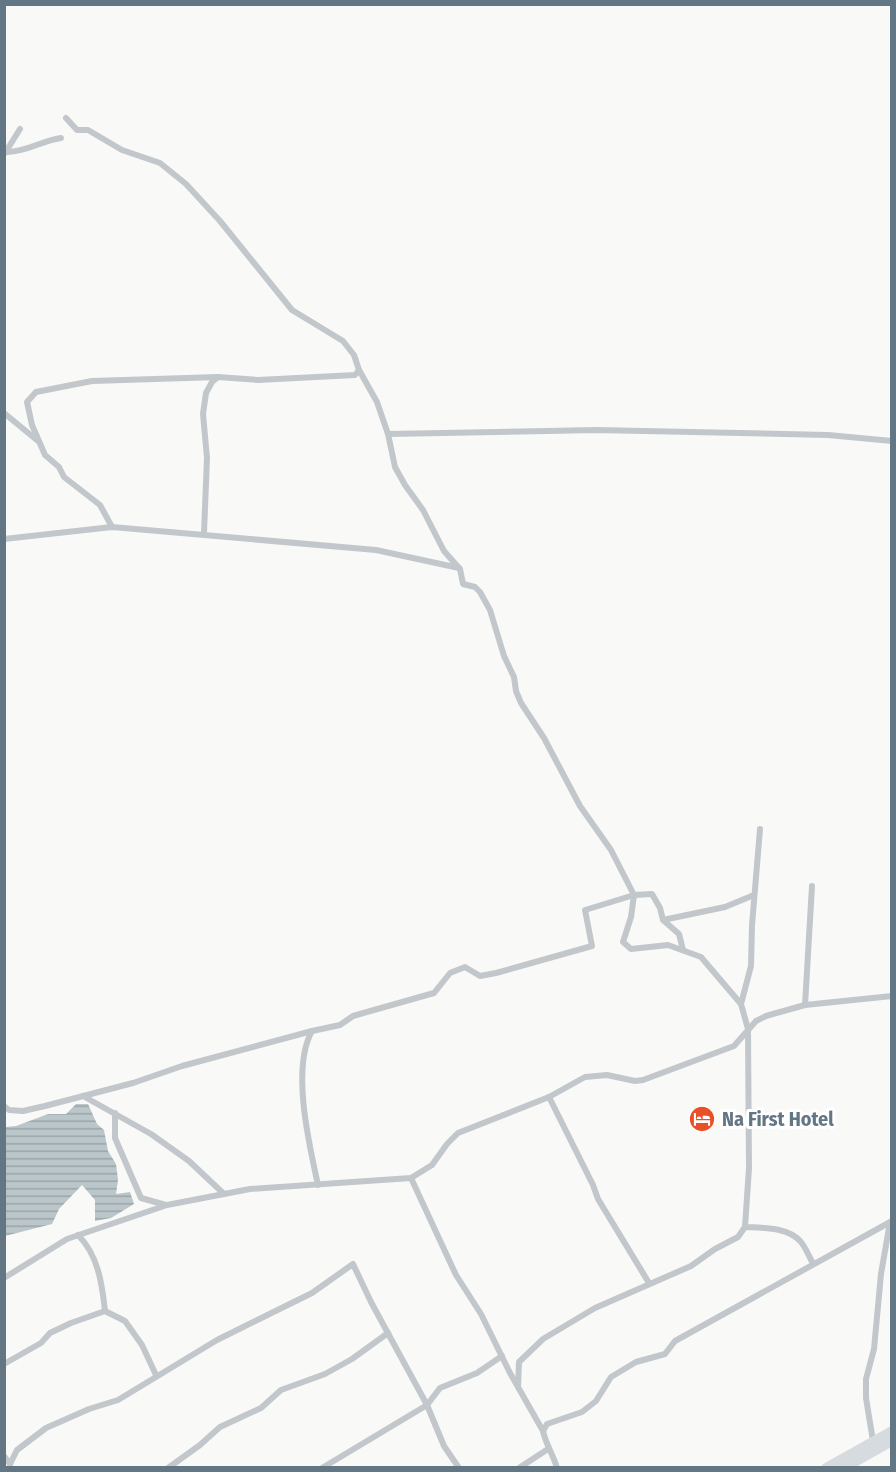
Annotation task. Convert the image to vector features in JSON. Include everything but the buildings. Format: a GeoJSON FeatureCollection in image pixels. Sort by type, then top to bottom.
{"type":"FeatureCollection","features":[{"type":"Feature","properties":{"kind":"highway"},"geometry":{"type":"LineString","coordinates":[[826,1467],[891,1431]]}},
{"type":"Feature","properties":{"kind":"highway"},"geometry":{"type":"LineString","coordinates":[[844,1467],[891,1442]]}},
{"type":"Feature","properties":{"kind":"street"},"geometry":{"type":"LineString","coordinates":[[66,118],[77,130],[88,130],[134,156],[160,163],[186,184],[220,221],[292,310],[343,341],[354,355],[359,370],[377,402],[388,434],[395,467],[423,510],[444,551],[460,568],[463,584],[475,587],[480,592],[490,610],[504,657],[514,677],[521,704],[544,738],[580,806],[611,850],[633,895],[631,916],[623,942],[631,949],[669,945],[701,957],[741,1004],[748,1029],[749,1168],[745,1227],[738,1237],[715,1249],[691,1266],[595,1308],[543,1339],[519,1362],[518,1387]]}},
{"type":"Feature","properties":{"kind":"street"},"geometry":{"type":"LineString","coordinates":[[6,153],[20,129]]}},
{"type":"Feature","properties":{"kind":"street"},"geometry":{"type":"LineString","coordinates":[[6,153],[22,152],[43,142],[61,138]]}},
{"type":"Feature","properties":{"kind":"street"},"geometry":{"type":"LineString","coordinates":[[112,527],[100,505],[64,477],[59,466],[45,455],[32,425],[27,402],[36,392],[102,380],[218,377],[258,380],[355,375],[359,370]]}},
{"type":"Feature","properties":{"kind":"street"},"geometry":{"type":"LineString","coordinates":[[204,533],[207,458],[203,414],[206,393],[218,377]]}},
{"type":"Feature","properties":{"kind":"street"},"geometry":{"type":"LineString","coordinates":[[4,413],[24,432],[39,442]]}},
{"type":"Feature","properties":{"kind":"street"},"geometry":{"type":"LineString","coordinates":[[388,434],[597,430],[828,435],[891,441]]}},
{"type":"Feature","properties":{"kind":"street"},"geometry":{"type":"LineString","coordinates":[[4,539],[112,527],[204,533],[316,546],[376,550],[460,568]]}},
{"type":"Feature","properties":{"kind":"street"},"geometry":{"type":"LineString","coordinates":[[741,1004],[751,966],[760,829]]}},
{"type":"Feature","properties":{"kind":"street"},"geometry":{"type":"LineString","coordinates":[[805,1005],[812,886]]}},
{"type":"Feature","properties":{"kind":"street"},"geometry":{"type":"LineString","coordinates":[[4,1106],[9,1110],[23,1112],[340,1025],[353,1016],[434,993],[454,970],[465,968],[480,976],[496,974],[592,946],[585,910],[633,895],[652,894],[660,908],[663,920],[678,934],[683,950]]}},
{"type":"Feature","properties":{"kind":"street"},"geometry":{"type":"LineString","coordinates":[[663,920],[725,907],[754,896]]}},
{"type":"Feature","properties":{"kind":"street"},"geometry":{"type":"LineString","coordinates":[[4,1278],[67,1239],[166,1205],[250,1189],[411,1178],[432,1165],[458,1133],[549,1097],[585,1077],[607,1075],[635,1081],[650,1078],[734,1046],[761,1017],[805,1005],[891,996]]}},
{"type":"Feature","properties":{"kind":"street"},"geometry":{"type":"LineString","coordinates":[[312,1031],[305,1042],[301,1089],[318,1185]]}},
{"type":"Feature","properties":{"kind":"street"},"geometry":{"type":"LineString","coordinates":[[83,1096],[151,1134],[189,1161],[224,1194]]}},
{"type":"Feature","properties":{"kind":"street"},"geometry":{"type":"LineString","coordinates":[[549,1097],[598,1199],[649,1283]]}},
{"type":"Feature","properties":{"kind":"street"},"geometry":{"type":"LineString","coordinates":[[115,1113],[115,1138],[141,1198],[166,1205]]}},
{"type":"Feature","properties":{"kind":"street"},"geometry":{"type":"LineString","coordinates":[[411,1178],[456,1275],[481,1314],[543,1431],[548,1449],[553,1454],[557,1467]]}},
{"type":"Feature","properties":{"kind":"street"},"geometry":{"type":"LineString","coordinates":[[543,1431],[547,1424],[582,1412],[596,1401],[608,1381],[636,1362],[665,1354],[675,1341],[891,1221]]}},
{"type":"Feature","properties":{"kind":"street"},"geometry":{"type":"LineString","coordinates":[[873,1442],[866,1398],[866,1379],[874,1348],[881,1274],[891,1221]]}},
{"type":"Feature","properties":{"kind":"street"},"geometry":{"type":"LineString","coordinates":[[745,1227],[774,1229],[789,1233],[801,1240],[813,1263]]}},
{"type":"Feature","properties":{"kind":"street"},"geometry":{"type":"LineString","coordinates":[[78,1235],[94,1255],[102,1284],[105,1311]]}},
{"type":"Feature","properties":{"kind":"street"},"geometry":{"type":"LineString","coordinates":[[10,1466],[17,1450],[46,1428],[89,1409],[118,1400],[217,1340],[312,1293],[353,1264],[427,1405],[444,1446],[459,1467]]}},
{"type":"Feature","properties":{"kind":"street"},"geometry":{"type":"LineString","coordinates":[[4,1364],[41,1343],[50,1334],[71,1323],[105,1311],[125,1321],[142,1345],[156,1375]]}},
{"type":"Feature","properties":{"kind":"street"},"geometry":{"type":"LineString","coordinates":[[168,1467],[201,1445],[220,1427],[261,1408],[281,1390],[325,1374],[352,1359],[378,1338],[388,1333]]}},
{"type":"Feature","properties":{"kind":"street"},"geometry":{"type":"LineString","coordinates":[[322,1467],[427,1405],[440,1389],[477,1373],[502,1356]]}},
{"type":"Feature","properties":{"kind":"street"},"geometry":{"type":"LineString","coordinates":[[519,1467],[548,1449]]}},
{"type":"Feature","properties":{"kind":"street"},"geometry":{"type":"LineString","coordinates":[[4,1456],[10,1466]]}},
{"type":"Feature","properties":{"kind":"shaded area"},"geometry":{"type":"Polygon","coordinates":[[[76,1104],[88,1104],[97,1124],[104,1130],[108,1151],[116,1164],[118,1180],[116,1194],[130,1192],[134,1204],[111,1218],[95,1221],[95,1200],[82,1185],[59,1209],[52,1224],[5,1236],[5,1127],[16,1126],[48,1114],[66,1114],[76,1104]]]}},
{"type":"Feature","properties":{"kind":"place","name":"Na First Hotel"},"geometry":{"type":"Point","coordinates":[702,1119]}}]}
